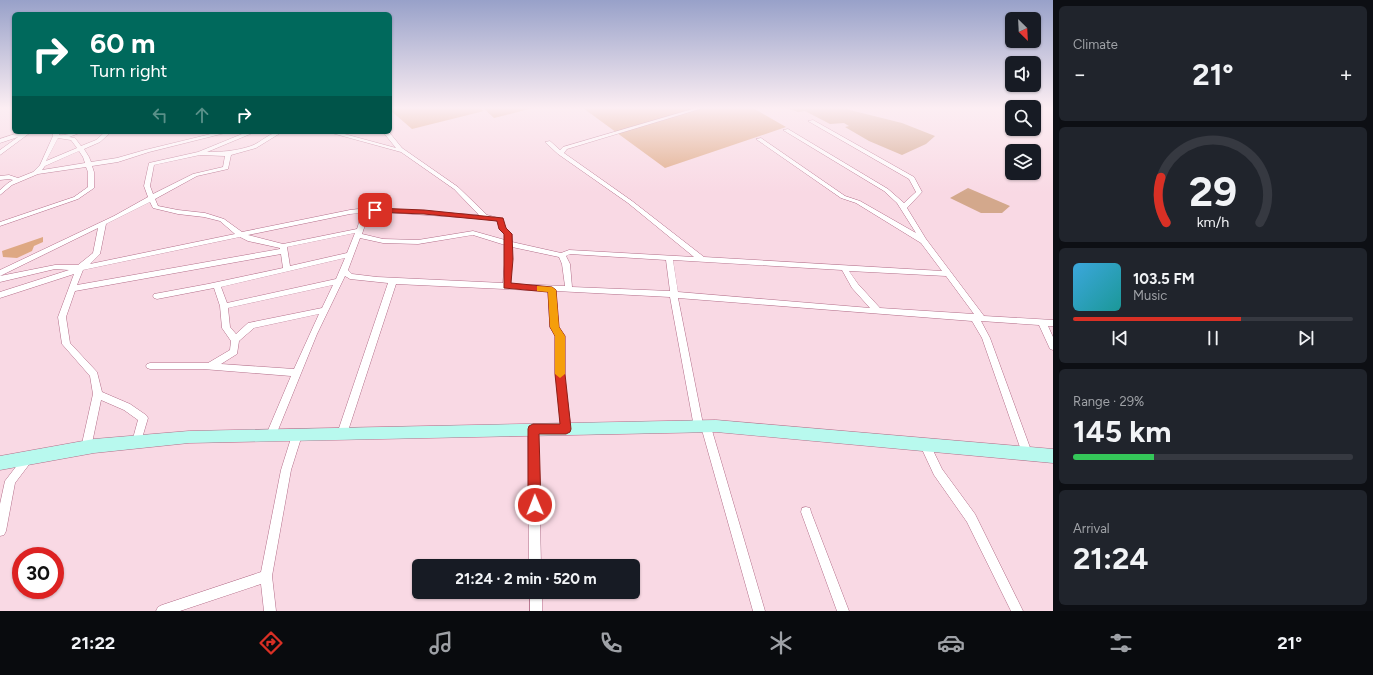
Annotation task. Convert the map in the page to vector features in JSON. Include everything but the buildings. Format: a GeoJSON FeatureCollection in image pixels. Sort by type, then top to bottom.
{"type":"FeatureCollection","features":[{"type":"Feature","properties":{"kind":"street"},"geometry":{"type":"LineString","coordinates":[[0,141],[15,137]]}},
{"type":"Feature","properties":{"kind":"street"},"geometry":{"type":"LineString","coordinates":[[0,152],[22,137]]}},
{"type":"Feature","properties":{"kind":"street"},"geometry":{"type":"LineString","coordinates":[[43,165],[43,158],[55,137]]}},
{"type":"Feature","properties":{"kind":"street"},"geometry":{"type":"LineString","coordinates":[[0,224],[32,215],[85,194],[91,188],[91,172],[89,165],[81,149],[73,139],[66,137]]}},
{"type":"Feature","properties":{"kind":"street"},"geometry":{"type":"LineString","coordinates":[[38,172],[43,165],[98,141],[103,137]]}},
{"type":"Feature","properties":{"kind":"street"},"geometry":{"type":"LineString","coordinates":[[2,190],[18,180],[38,172],[118,160],[147,151],[207,137]]}},
{"type":"Feature","properties":{"kind":"street"},"geometry":{"type":"LineString","coordinates":[[237,137],[198,154],[151,164],[147,186],[155,207],[178,212],[205,215],[222,220],[241,235],[283,248]]}},
{"type":"Feature","properties":{"kind":"street"},"geometry":{"type":"LineString","coordinates":[[198,154],[228,154],[254,147],[271,137]]}},
{"type":"Feature","properties":{"kind":"street"},"geometry":{"type":"LineString","coordinates":[[347,137],[402,152]]}},
{"type":"Feature","properties":{"kind":"street"},"geometry":{"type":"LineString","coordinates":[[390,137],[402,152],[456,188],[485,217]]}},
{"type":"Feature","properties":{"kind":"street"},"geometry":{"type":"LineString","coordinates":[[560,153],[565,148],[604,137]]}},
{"type":"Feature","properties":{"kind":"street"},"geometry":{"type":"LineString","coordinates":[[797,137],[886,190],[903,208],[924,242],[978,318],[1026,453]]}},
{"type":"Feature","properties":{"kind":"street"},"geometry":{"type":"LineString","coordinates":[[838,137],[912,178],[919,192],[903,208]]}},
{"type":"Feature","properties":{"kind":"street"},"geometry":{"type":"LineString","coordinates":[[759,140],[843,197],[858,202],[924,242]]}},
{"type":"Feature","properties":{"kind":"street"},"geometry":{"type":"LineString","coordinates":[[548,142],[560,153],[630,202],[701,259]]}},
{"type":"Feature","properties":{"kind":"street"},"geometry":{"type":"LineString","coordinates":[[0,273],[104,223],[195,175],[226,168],[228,154]]}},
{"type":"Feature","properties":{"kind":"street"},"geometry":{"type":"LineString","coordinates":[[0,178],[9,177],[18,180]]}},
{"type":"Feature","properties":{"kind":"street"},"geometry":{"type":"LineString","coordinates":[[271,435],[325,310],[344,271],[367,210]]}},
{"type":"Feature","properties":{"kind":"street"},"geometry":{"type":"LineString","coordinates":[[0,295],[69,273],[80,268],[350,212],[367,210],[424,212],[485,217],[500,220],[503,229],[508,234],[507,286]]}},
{"type":"Feature","properties":{"kind":"street"},"geometry":{"type":"LineString","coordinates":[[86,448],[98,394],[94,375],[66,344],[62,317],[80,268],[96,254],[104,223]]}},
{"type":"Feature","properties":{"kind":"street"},"geometry":{"type":"LineString","coordinates":[[72,289],[359,233],[383,241],[418,242],[473,233],[525,248],[562,254],[569,252],[669,257],[948,274]]}},
{"type":"Feature","properties":{"kind":"street"},"geometry":{"type":"LineString","coordinates":[[283,248],[288,268]]}},
{"type":"Feature","properties":{"kind":"street"},"geometry":{"type":"LineString","coordinates":[[562,254],[566,264],[570,290]]}},
{"type":"Feature","properties":{"kind":"street"},"geometry":{"type":"LineString","coordinates":[[157,296],[217,285],[350,255]]}},
{"type":"Feature","properties":{"kind":"street"},"geometry":{"type":"LineString","coordinates":[[669,257],[674,295],[703,427],[759,611]]}},
{"type":"Feature","properties":{"kind":"street"},"geometry":{"type":"LineString","coordinates":[[0,279],[55,267],[80,268]]}},
{"type":"Feature","properties":{"kind":"street"},"geometry":{"type":"LineString","coordinates":[[844,268],[854,286],[878,311]]}},
{"type":"Feature","properties":{"kind":"street"},"geometry":{"type":"LineString","coordinates":[[344,271],[350,276],[357,278],[393,281],[674,295],[1053,323]]}},
{"type":"Feature","properties":{"kind":"street"},"geometry":{"type":"LineString","coordinates":[[224,306],[339,281]]}},
{"type":"Feature","properties":{"kind":"street"},"geometry":{"type":"LineString","coordinates":[[342,434],[393,281]]}},
{"type":"Feature","properties":{"kind":"street"},"geometry":{"type":"LineString","coordinates":[[210,366],[234,352],[235,340],[226,328],[224,306],[217,285]]}},
{"type":"Feature","properties":{"kind":"street"},"geometry":{"type":"LineString","coordinates":[[552,290],[554,327],[560,336],[560,374],[566,429]]}},
{"type":"Feature","properties":{"kind":"street"},"geometry":{"type":"LineString","coordinates":[[235,340],[251,325],[325,310]]}},
{"type":"Feature","properties":{"kind":"street"},"geometry":{"type":"LineString","coordinates":[[1042,322],[1053,347]]}},
{"type":"Feature","properties":{"kind":"street"},"geometry":{"type":"LineString","coordinates":[[150,366],[210,366],[297,373]]}},
{"type":"Feature","properties":{"kind":"street"},"geometry":{"type":"LineString","coordinates":[[98,394],[127,407],[143,418],[137,442]]}},
{"type":"Feature","properties":{"kind":"street"},"geometry":{"type":"LineString","coordinates":[[0,463],[86,448],[189,437],[533,429],[703,427],[1053,456]]}},
{"type":"Feature","properties":{"kind":"street"},"geometry":{"type":"LineString","coordinates":[[533,429],[536,559]]}},
{"type":"Feature","properties":{"kind":"street"},"geometry":{"type":"LineString","coordinates":[[270,611],[266,576],[286,470],[297,434]]}},
{"type":"Feature","properties":{"kind":"street"},"geometry":{"type":"LineString","coordinates":[[925,445],[938,472],[971,518],[1017,611]]}},
{"type":"Feature","properties":{"kind":"street"},"geometry":{"type":"LineString","coordinates":[[0,531],[10,481],[29,457]]}},
{"type":"Feature","properties":{"kind":"street"},"geometry":{"type":"LineString","coordinates":[[806,512],[843,611]]}},
{"type":"Feature","properties":{"kind":"street"},"geometry":{"type":"LineString","coordinates":[[162,611],[266,576]]}},
{"type":"Feature","properties":{"kind":"street"},"geometry":{"type":"LineString","coordinates":[[536,599],[536,611]]}},
{"type":"Feature","properties":{"kind":"shaded area"},"geometry":{"type":"Polygon","coordinates":[[[622,137],[758,137],[665,168],[622,137]]]}},
{"type":"Feature","properties":{"kind":"shaded area"},"geometry":{"type":"Polygon","coordinates":[[[861,137],[934,137],[926,144],[902,155],[861,137]]]}},
{"type":"Feature","properties":{"kind":"shaded area"},"geometry":{"type":"Polygon","coordinates":[[[968,188],[1010,206],[1002,213],[981,213],[950,198],[968,188]]]}},
{"type":"Feature","properties":{"kind":"shaded area"},"geometry":{"type":"Polygon","coordinates":[[[43,237],[43,242],[34,246],[32,251],[17,258],[3,257],[2,251],[43,237]]]}},
{"type":"Feature","properties":{"kind":"slow traffic"},"geometry":{"type":"LineString","coordinates":[[540,289],[552,290],[554,327],[560,336],[560,374]]}},
{"type":"Feature","properties":{"kind":"route"},"geometry":{"type":"LineString","coordinates":[[375,210],[424,212],[485,217],[500,220],[503,229],[508,234],[509,259],[507,286],[521,286],[552,290],[554,327],[560,336],[560,374],[566,429],[533,429],[535,505]]}}]}
